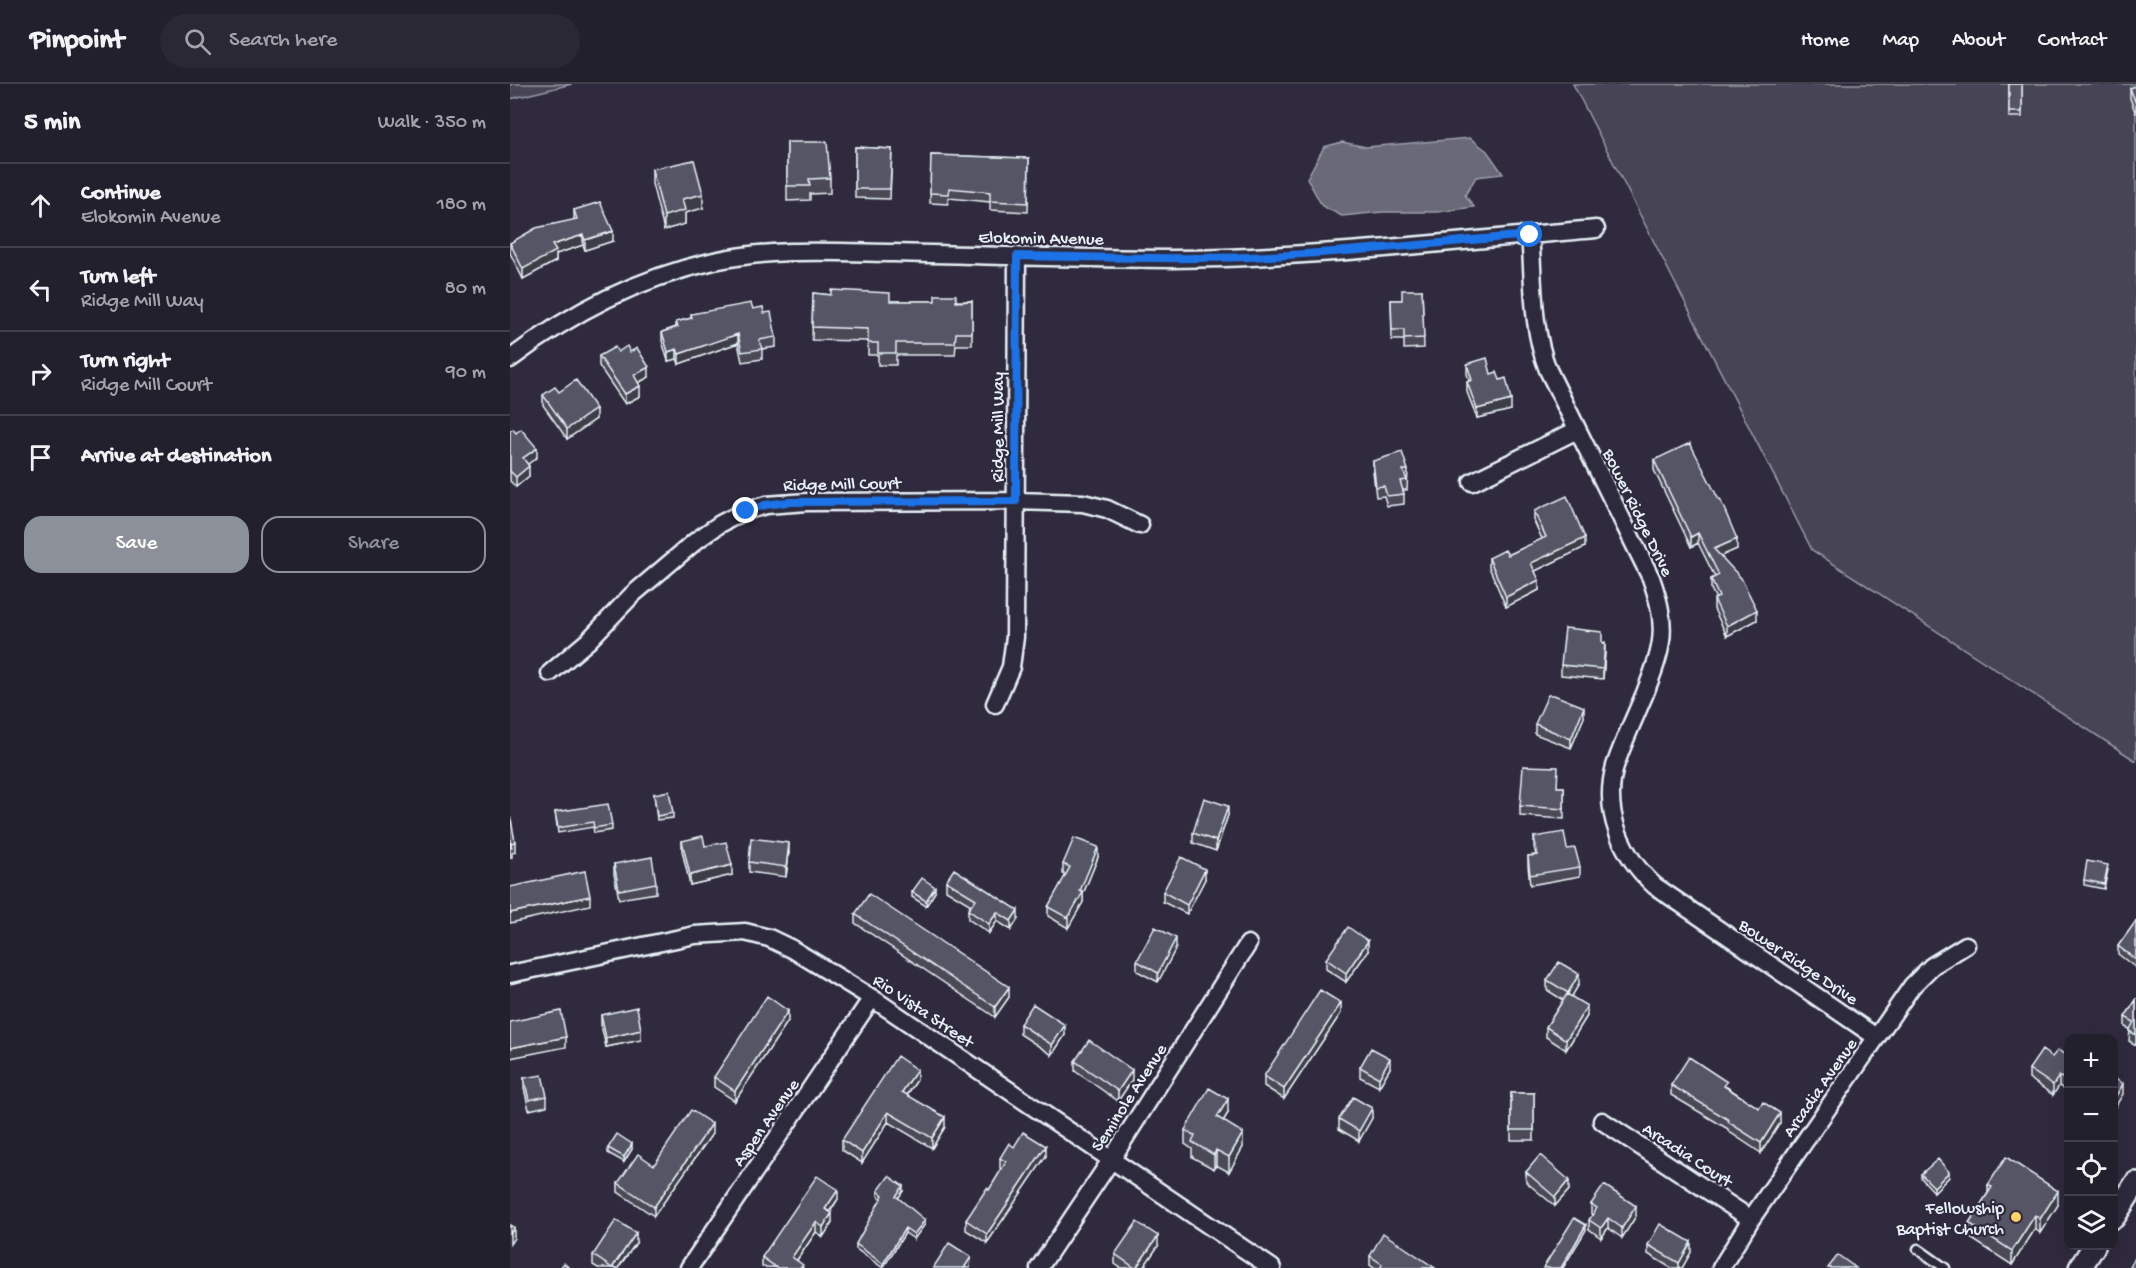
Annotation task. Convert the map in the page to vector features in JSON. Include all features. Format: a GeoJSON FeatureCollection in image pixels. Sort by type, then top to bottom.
{"type":"FeatureCollection","features":[{"type":"Feature","properties":{"kind":"street","name":"Elokomin Avenue"},"geometry":{"type":"LineString","coordinates":[[510,359],[561,323],[613,294],[646,280],[717,260],[772,253],[1173,259],[1249,257],[1596,229]]}},
{"type":"Feature","properties":{"kind":"street","name":"Bower Ridge Drive"},"geometry":{"type":"LineString","coordinates":[[1530,235],[1534,309],[1540,350],[1651,578],[1659,600],[1662,620],[1657,660],[1615,767],[1612,813],[1617,834],[1640,873],[1655,886],[1876,1037]]}},
{"type":"Feature","properties":{"kind":"street","name":"Ridge Mill Way"},"geometry":{"type":"LineString","coordinates":[[995,704],[1011,667],[1014,652],[1017,256]]}},
{"type":"Feature","properties":{"kind":"street"},"geometry":{"type":"LineString","coordinates":[[1472,482],[1577,430]]}},
{"type":"Feature","properties":{"kind":"street","name":"Ridge Mill Court"},"geometry":{"type":"LineString","coordinates":[[550,673],[588,642],[632,596],[698,540],[720,524],[746,511],[765,505],[788,502],[1016,501],[1095,505],[1140,525]]}},
{"type":"Feature","properties":{"kind":"street","name":"Rio Vista Street"},"geometry":{"type":"LineString","coordinates":[[510,974],[695,935],[745,932],[769,938],[792,949],[872,998],[1272,1268]]}},
{"type":"Feature","properties":{"kind":"street","name":"Seminole Avenue"},"geometry":{"type":"LineString","coordinates":[[1039,1268],[1111,1160],[1248,944]]}},
{"type":"Feature","properties":{"kind":"street","name":"Arcadia Avenue"},"geometry":{"type":"LineString","coordinates":[[1721,1268],[1751,1219],[1920,976],[1966,945]]}},
{"type":"Feature","properties":{"kind":"street","name":"Aspen Avenue"},"geometry":{"type":"LineString","coordinates":[[689,1268],[872,998]]}},
{"type":"Feature","properties":{"kind":"street","name":"Arcadia Court"},"geometry":{"type":"LineString","coordinates":[[1602,1121],[1751,1219]]}},
{"type":"Feature","properties":{"kind":"street"},"geometry":{"type":"LineString","coordinates":[[2118,1210],[2136,1183]]}},
{"type":"Feature","properties":{"kind":"street"},"geometry":{"type":"LineString","coordinates":[[2080,1268],[2091,1250]]}},
{"type":"Feature","properties":{"kind":"lane"},"geometry":{"type":"LineString","coordinates":[[1918,1249],[1945,1268]]}},
{"type":"Feature","properties":{"kind":"shaded area"},"geometry":{"type":"Polygon","coordinates":[[[510,84],[572,84],[510,99],[510,84]]]}},
{"type":"Feature","properties":{"kind":"shaded area"},"geometry":{"type":"Polygon","coordinates":[[[1573,84],[2136,84],[2136,761],[1812,550],[1573,84]]]}},
{"type":"Feature","properties":{"kind":"water"},"geometry":{"type":"Polygon","coordinates":[[[1470,138],[1487,151],[1503,174],[1476,177],[1465,195],[1474,207],[1437,212],[1382,212],[1342,216],[1322,206],[1307,178],[1324,147],[1342,142],[1366,147],[1470,138]]]}},
{"type":"Feature","properties":{"kind":"building"},"geometry":{"type":"Polygon","coordinates":[[[2009,84],[2022,84],[2022,112],[2009,112],[2009,84]]]}},
{"type":"Feature","properties":{"kind":"building"},"geometry":{"type":"Polygon","coordinates":[[[2136,86],[2136,104],[2130,88],[2136,86]]]}},
{"type":"Feature","properties":{"kind":"building"},"geometry":{"type":"Polygon","coordinates":[[[787,142],[827,142],[830,178],[809,179],[810,186],[787,186],[787,142]]]}},
{"type":"Feature","properties":{"kind":"building"},"geometry":{"type":"Polygon","coordinates":[[[855,147],[892,149],[890,189],[855,189],[855,147]]]}},
{"type":"Feature","properties":{"kind":"building"},"geometry":{"type":"Polygon","coordinates":[[[931,155],[1029,158],[1028,203],[990,201],[990,192],[949,188],[948,194],[930,193],[931,155]]]}},
{"type":"Feature","properties":{"kind":"building"},"geometry":{"type":"Polygon","coordinates":[[[694,160],[703,194],[682,199],[685,210],[664,216],[652,169],[694,160]]]}},
{"type":"Feature","properties":{"kind":"building"},"geometry":{"type":"Polygon","coordinates":[[[600,202],[613,231],[585,240],[583,235],[552,245],[556,251],[523,269],[510,243],[536,228],[577,219],[574,210],[600,202]]]}},
{"type":"Feature","properties":{"kind":"building"},"geometry":{"type":"Polygon","coordinates":[[[831,290],[890,293],[890,301],[935,301],[935,295],[956,295],[956,302],[972,301],[972,333],[956,333],[955,343],[896,343],[896,353],[878,353],[878,343],[868,343],[868,329],[812,327],[813,293],[831,295],[831,290]]]}},
{"type":"Feature","properties":{"kind":"building"},"geometry":{"type":"Polygon","coordinates":[[[1402,290],[1422,290],[1424,338],[1404,339],[1404,330],[1392,330],[1391,300],[1402,300],[1402,290]]]}},
{"type":"Feature","properties":{"kind":"building"},"geometry":{"type":"Polygon","coordinates":[[[751,303],[753,309],[763,307],[764,313],[771,312],[776,337],[759,340],[762,349],[742,352],[738,334],[679,354],[677,349],[668,352],[662,332],[678,327],[676,322],[692,318],[691,314],[751,303]]]}},
{"type":"Feature","properties":{"kind":"building"},"geometry":{"type":"Polygon","coordinates":[[[627,346],[630,352],[637,348],[649,367],[634,375],[640,386],[625,394],[599,356],[615,347],[618,352],[627,346]]]}},
{"type":"Feature","properties":{"kind":"building"},"geometry":{"type":"Polygon","coordinates":[[[1487,358],[1491,374],[1497,372],[1500,380],[1506,378],[1511,400],[1477,409],[1467,382],[1472,380],[1467,364],[1487,358]]]}},
{"type":"Feature","properties":{"kind":"building"},"geometry":{"type":"Polygon","coordinates":[[[576,380],[596,409],[567,429],[543,395],[555,387],[559,392],[576,380]]]}},
{"type":"Feature","properties":{"kind":"building"},"geometry":{"type":"Polygon","coordinates":[[[513,429],[516,433],[521,429],[537,448],[523,458],[529,466],[516,477],[510,471],[510,431],[513,429]]]}},
{"type":"Feature","properties":{"kind":"building"},"geometry":{"type":"Polygon","coordinates":[[[1690,443],[1720,499],[1737,539],[1714,549],[1741,578],[1757,610],[1727,626],[1714,599],[1719,597],[1711,579],[1719,575],[1698,533],[1691,537],[1654,460],[1690,443]]]}},
{"type":"Feature","properties":{"kind":"building"},"geometry":{"type":"Polygon","coordinates":[[[1402,452],[1408,470],[1403,470],[1407,480],[1400,481],[1404,494],[1387,496],[1384,486],[1376,487],[1373,461],[1402,452]]]}},
{"type":"Feature","properties":{"kind":"building"},"geometry":{"type":"Polygon","coordinates":[[[1567,496],[1585,538],[1531,563],[1539,580],[1506,597],[1489,558],[1505,550],[1508,555],[1546,537],[1534,511],[1567,496]]]}},
{"type":"Feature","properties":{"kind":"building"},"geometry":{"type":"Polygon","coordinates":[[[1565,628],[1602,632],[1602,643],[1605,642],[1603,669],[1561,665],[1565,628]]]}},
{"type":"Feature","properties":{"kind":"building"},"geometry":{"type":"Polygon","coordinates":[[[1548,695],[1554,695],[1584,707],[1571,739],[1535,724],[1548,695]]]}},
{"type":"Feature","properties":{"kind":"building"},"geometry":{"type":"Polygon","coordinates":[[[1523,766],[1558,767],[1557,787],[1564,787],[1564,809],[1520,806],[1523,766]]]}},
{"type":"Feature","properties":{"kind":"building"},"geometry":{"type":"Polygon","coordinates":[[[669,791],[673,813],[657,816],[654,794],[669,791]]]}},
{"type":"Feature","properties":{"kind":"building"},"geometry":{"type":"Polygon","coordinates":[[[1204,798],[1228,806],[1216,841],[1193,833],[1204,798]]]}},
{"type":"Feature","properties":{"kind":"building"},"geometry":{"type":"Polygon","coordinates":[[[608,804],[612,825],[594,828],[593,822],[558,828],[555,812],[608,804]]]}},
{"type":"Feature","properties":{"kind":"building"},"geometry":{"type":"Polygon","coordinates":[[[510,820],[515,842],[511,843],[512,848],[510,848],[510,820]]]}},
{"type":"Feature","properties":{"kind":"building"},"geometry":{"type":"Polygon","coordinates":[[[1564,832],[1567,849],[1575,848],[1580,867],[1530,875],[1528,856],[1538,855],[1534,837],[1564,832]]]}},
{"type":"Feature","properties":{"kind":"building"},"geometry":{"type":"Polygon","coordinates":[[[703,836],[705,846],[726,842],[732,865],[690,875],[682,841],[703,836]]]}},
{"type":"Feature","properties":{"kind":"building"},"geometry":{"type":"Polygon","coordinates":[[[751,838],[789,843],[786,867],[749,862],[751,838]]]}},
{"type":"Feature","properties":{"kind":"building"},"geometry":{"type":"Polygon","coordinates":[[[1074,838],[1098,847],[1080,891],[1083,892],[1068,918],[1048,907],[1070,867],[1063,864],[1074,838]]]}},
{"type":"Feature","properties":{"kind":"building"},"geometry":{"type":"Polygon","coordinates":[[[652,857],[656,883],[619,890],[614,864],[652,857]]]}},
{"type":"Feature","properties":{"kind":"building"},"geometry":{"type":"Polygon","coordinates":[[[1181,857],[1205,869],[1187,905],[1163,892],[1181,857]]]}},
{"type":"Feature","properties":{"kind":"building"},"geometry":{"type":"Polygon","coordinates":[[[2087,861],[2108,865],[2104,884],[2084,880],[2087,861]]]}},
{"type":"Feature","properties":{"kind":"building"},"geometry":{"type":"Polygon","coordinates":[[[954,869],[1018,910],[1011,921],[997,912],[989,924],[968,910],[976,899],[946,881],[954,869]]]}},
{"type":"Feature","properties":{"kind":"building"},"geometry":{"type":"Polygon","coordinates":[[[585,871],[590,896],[510,913],[510,887],[585,871]]]}},
{"type":"Feature","properties":{"kind":"building"},"geometry":{"type":"Polygon","coordinates":[[[922,878],[935,887],[926,901],[912,892],[922,878]]]}},
{"type":"Feature","properties":{"kind":"building"},"geometry":{"type":"Polygon","coordinates":[[[869,894],[1009,987],[995,1007],[855,914],[869,894]]]}},
{"type":"Feature","properties":{"kind":"building"},"geometry":{"type":"Polygon","coordinates":[[[2136,921],[2136,960],[2118,946],[2136,921]]]}},
{"type":"Feature","properties":{"kind":"building"},"geometry":{"type":"Polygon","coordinates":[[[1155,927],[1176,938],[1158,973],[1137,961],[1155,927]]]}},
{"type":"Feature","properties":{"kind":"building"},"geometry":{"type":"Polygon","coordinates":[[[1348,927],[1368,941],[1346,973],[1326,959],[1348,927]]]}},
{"type":"Feature","properties":{"kind":"building"},"geometry":{"type":"Polygon","coordinates":[[[1559,962],[1579,974],[1568,993],[1547,980],[1559,962]]]}},
{"type":"Feature","properties":{"kind":"building"},"geometry":{"type":"Polygon","coordinates":[[[1320,990],[1341,1003],[1284,1089],[1264,1076],[1320,990]]]}},
{"type":"Feature","properties":{"kind":"building"},"geometry":{"type":"Polygon","coordinates":[[[1567,994],[1587,1006],[1566,1040],[1546,1027],[1567,994]]]}},
{"type":"Feature","properties":{"kind":"building"},"geometry":{"type":"Polygon","coordinates":[[[767,996],[788,1011],[735,1091],[714,1077],[767,996]]]}},
{"type":"Feature","properties":{"kind":"building"},"geometry":{"type":"Polygon","coordinates":[[[2136,1000],[2136,1035],[2129,1031],[2134,1022],[2125,1017],[2136,1000]]]}},
{"type":"Feature","properties":{"kind":"building"},"geometry":{"type":"Polygon","coordinates":[[[1033,1004],[1065,1025],[1052,1045],[1020,1024],[1033,1004]]]}},
{"type":"Feature","properties":{"kind":"building"},"geometry":{"type":"Polygon","coordinates":[[[637,1007],[641,1030],[606,1038],[601,1015],[637,1007]]]}},
{"type":"Feature","properties":{"kind":"building"},"geometry":{"type":"Polygon","coordinates":[[[561,1011],[566,1037],[510,1048],[510,1022],[561,1011]]]}},
{"type":"Feature","properties":{"kind":"building"},"geometry":{"type":"Polygon","coordinates":[[[1089,1040],[1132,1070],[1118,1091],[1075,1061],[1089,1040]]]}},
{"type":"Feature","properties":{"kind":"building"},"geometry":{"type":"Polygon","coordinates":[[[1371,1048],[1390,1058],[1379,1078],[1360,1067],[1371,1048]]]}},
{"type":"Feature","properties":{"kind":"building"},"geometry":{"type":"Polygon","coordinates":[[[2042,1050],[2052,1057],[2058,1050],[2064,1054],[2064,1079],[2059,1076],[2053,1085],[2029,1069],[2042,1050]]]}},
{"type":"Feature","properties":{"kind":"building"},"geometry":{"type":"Polygon","coordinates":[[[897,1056],[917,1070],[902,1092],[945,1117],[932,1138],[888,1112],[862,1153],[842,1140],[897,1056]]]}},
{"type":"Feature","properties":{"kind":"building"},"geometry":{"type":"Polygon","coordinates":[[[1689,1057],[1727,1082],[1724,1086],[1759,1108],[1763,1102],[1780,1113],[1761,1143],[1728,1122],[1729,1120],[1671,1085],[1689,1057]]]}},
{"type":"Feature","properties":{"kind":"building"},"geometry":{"type":"Polygon","coordinates":[[[542,1075],[547,1096],[529,1100],[524,1078],[542,1075]]]}},
{"type":"Feature","properties":{"kind":"building"},"geometry":{"type":"Polygon","coordinates":[[[2118,1081],[2123,1084],[2118,1092],[2118,1081]]]}},
{"type":"Feature","properties":{"kind":"building"},"geometry":{"type":"Polygon","coordinates":[[[1209,1088],[1228,1099],[1217,1117],[1243,1133],[1229,1157],[1216,1150],[1214,1155],[1192,1142],[1195,1136],[1185,1130],[1209,1088]]]}},
{"type":"Feature","properties":{"kind":"building"},"geometry":{"type":"Polygon","coordinates":[[[1511,1093],[1534,1093],[1534,1130],[1511,1130],[1511,1093]]]}},
{"type":"Feature","properties":{"kind":"building"},"geometry":{"type":"Polygon","coordinates":[[[1353,1097],[1372,1108],[1359,1131],[1339,1119],[1353,1097]]]}},
{"type":"Feature","properties":{"kind":"building"},"geometry":{"type":"Polygon","coordinates":[[[691,1110],[712,1124],[654,1207],[618,1183],[638,1154],[654,1165],[691,1110]]]}},
{"type":"Feature","properties":{"kind":"building"},"geometry":{"type":"Polygon","coordinates":[[[1023,1132],[1046,1146],[987,1234],[966,1220],[987,1188],[989,1190],[1006,1162],[1000,1158],[1009,1143],[1014,1147],[1023,1132]]]}},
{"type":"Feature","properties":{"kind":"building"},"geometry":{"type":"Polygon","coordinates":[[[617,1134],[632,1144],[624,1157],[608,1148],[617,1134]]]}},
{"type":"Feature","properties":{"kind":"building"},"geometry":{"type":"Polygon","coordinates":[[[1540,1155],[1569,1180],[1555,1197],[1526,1172],[1540,1155]]]}},
{"type":"Feature","properties":{"kind":"building","name":"Fellowship Baptist Church"},"geometry":{"type":"Polygon","coordinates":[[[2006,1157],[2058,1191],[2040,1219],[2035,1215],[2012,1251],[1969,1223],[1992,1187],[1988,1185],[2006,1157]]]}},
{"type":"Feature","properties":{"kind":"building"},"geometry":{"type":"Polygon","coordinates":[[[1938,1159],[1949,1172],[1934,1187],[1921,1174],[1938,1159]]]}},
{"type":"Feature","properties":{"kind":"building"},"geometry":{"type":"Polygon","coordinates":[[[817,1176],[838,1190],[825,1209],[832,1213],[823,1227],[816,1222],[792,1257],[803,1265],[800,1268],[777,1268],[762,1257],[817,1176]]]}},
{"type":"Feature","properties":{"kind":"building"},"geometry":{"type":"Polygon","coordinates":[[[889,1176],[903,1186],[896,1196],[925,1220],[914,1234],[905,1228],[883,1264],[856,1244],[883,1195],[878,1191],[889,1176]]]}},
{"type":"Feature","properties":{"kind":"building"},"geometry":{"type":"Polygon","coordinates":[[[1604,1185],[1636,1206],[1622,1228],[1608,1218],[1601,1228],[1589,1220],[1597,1208],[1591,1204],[1604,1185]]]}},
{"type":"Feature","properties":{"kind":"building"},"geometry":{"type":"Polygon","coordinates":[[[1574,1218],[1586,1225],[1561,1268],[1543,1268],[1574,1218]]]}},
{"type":"Feature","properties":{"kind":"building"},"geometry":{"type":"Polygon","coordinates":[[[616,1220],[636,1233],[612,1268],[593,1255],[616,1220]]]}},
{"type":"Feature","properties":{"kind":"building"},"geometry":{"type":"Polygon","coordinates":[[[1137,1222],[1158,1236],[1135,1268],[1115,1254],[1137,1222]]]}},
{"type":"Feature","properties":{"kind":"building"},"geometry":{"type":"Polygon","coordinates":[[[1660,1224],[1691,1242],[1679,1263],[1648,1245],[1660,1224]]]}},
{"type":"Feature","properties":{"kind":"building"},"geometry":{"type":"Polygon","coordinates":[[[1383,1233],[1435,1268],[1381,1267],[1382,1264],[1370,1256],[1383,1233]]]}},
{"type":"Feature","properties":{"kind":"building"},"geometry":{"type":"Polygon","coordinates":[[[949,1243],[971,1257],[964,1268],[933,1268],[949,1243]]]}},
{"type":"Feature","properties":{"kind":"building"},"geometry":{"type":"Polygon","coordinates":[[[1838,1255],[1856,1268],[1828,1268],[1838,1255]]]}},
{"type":"Feature","properties":{"kind":"building"},"geometry":{"type":"Polygon","coordinates":[[[2136,1256],[2136,1268],[2131,1268],[2130,1267],[2136,1256]]]}},
{"type":"Feature","properties":{"kind":"place","name":"Fellowship Baptist Church"},"geometry":{"type":"Point","coordinates":[2016,1217]}},
{"type":"Feature","properties":{"kind":"route"},"geometry":{"type":"LineString","coordinates":[[746,511],[765,505],[788,502],[1016,501],[1017,256],[1173,259],[1249,257],[1530,235]]}}]}
